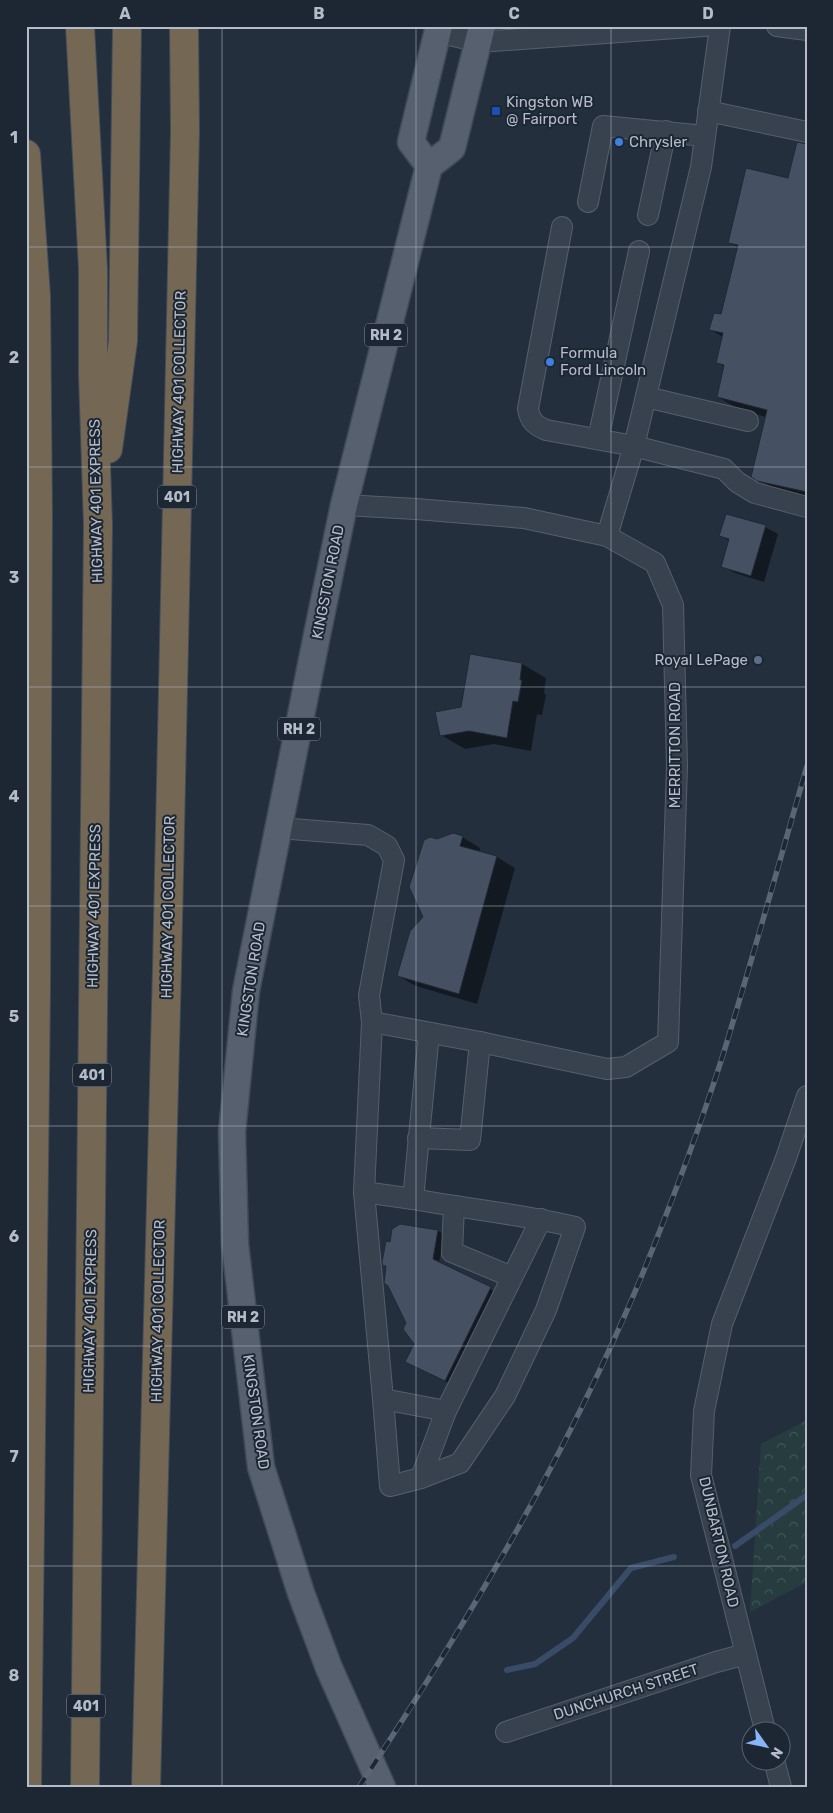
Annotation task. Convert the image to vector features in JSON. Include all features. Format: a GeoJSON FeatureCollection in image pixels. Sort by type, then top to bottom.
{"type":"FeatureCollection","features":[{"type":"Feature","properties":{"kind":"highway","name":"HIGHWAY 401 EXPRESS"},"geometry":{"type":"LineString","coordinates":[[80,26],[93,269],[93,375],[98,525],[85,1787]]}},
{"type":"Feature","properties":{"kind":"highway"},"geometry":{"type":"LineString","coordinates":[[98,525],[123,341],[127,26]]}},
{"type":"Feature","properties":{"kind":"highway","name":"HIGHWAY 401 COLLECTOR"},"geometry":{"type":"LineString","coordinates":[[146,1787],[167,968],[185,131],[184,26]]}},
{"type":"Feature","properties":{"kind":"highway"},"geometry":{"type":"LineString","coordinates":[[26,154],[36,296],[38,514],[36,979],[27,1787]]}},
{"type":"Feature","properties":{"kind":"main road"},"geometry":{"type":"LineString","coordinates":[[438,29],[411,142],[429,166],[452,148],[480,34]]}},
{"type":"Feature","properties":{"kind":"main road","name":"KINGSTON ROAD"},"geometry":{"type":"LineString","coordinates":[[382,1787],[329,1668],[301,1593],[261,1467],[235,1244],[232,1132],[246,991],[344,505],[429,166]]}},
{"type":"Feature","properties":{"kind":"street"},"geometry":{"type":"LineString","coordinates":[[438,29],[480,34],[704,26]]}},
{"type":"Feature","properties":{"kind":"street"},"geometry":{"type":"LineString","coordinates":[[607,536],[634,446],[701,167],[720,26]]}},
{"type":"Feature","properties":{"kind":"street"},"geometry":{"type":"LineString","coordinates":[[777,26],[807,30]]}},
{"type":"Feature","properties":{"kind":"street"},"geometry":{"type":"LineString","coordinates":[[708,111],[807,132]]}},
{"type":"Feature","properties":{"kind":"street"},"geometry":{"type":"LineString","coordinates":[[588,202],[603,126],[705,136]]}},
{"type":"Feature","properties":{"kind":"street"},"geometry":{"type":"LineString","coordinates":[[648,215],[666,131]]}},
{"type":"Feature","properties":{"kind":"street"},"geometry":{"type":"LineString","coordinates":[[562,227],[528,409],[530,418],[538,426],[546,430],[634,446],[724,469],[737,482],[755,493],[807,507]]}},
{"type":"Feature","properties":{"kind":"street"},"geometry":{"type":"LineString","coordinates":[[598,439],[639,251]]}},
{"type":"Feature","properties":{"kind":"street"},"geometry":{"type":"LineString","coordinates":[[646,397],[748,421]]}},
{"type":"Feature","properties":{"kind":"street","name":"MERRITTON ROAD"},"geometry":{"type":"LineString","coordinates":[[344,505],[524,518],[607,536],[656,563],[673,605],[677,766],[668,1042],[626,1067],[607,1070],[480,1042]]}},
{"type":"Feature","properties":{"kind":"street"},"geometry":{"type":"LineString","coordinates":[[279,828],[368,835],[387,846],[394,860],[369,995],[372,1022],[364,1192],[390,1486],[421,1478],[460,1463],[504,1396],[546,1310],[575,1227],[541,1219],[364,1192]]}},
{"type":"Feature","properties":{"kind":"street"},"geometry":{"type":"LineString","coordinates":[[372,1022],[480,1042],[470,1140],[418,1138]]}},
{"type":"Feature","properties":{"kind":"street"},"geometry":{"type":"LineString","coordinates":[[413,1199],[429,1033]]}},
{"type":"Feature","properties":{"kind":"street","name":"DUNBARTON ROAD"},"geometry":{"type":"LineString","coordinates":[[762,1720],[701,1475],[704,1411],[722,1324],[786,1158],[807,1096]]}},
{"type":"Feature","properties":{"kind":"street"},"geometry":{"type":"LineString","coordinates":[[454,1206],[452,1252],[512,1277]]}},
{"type":"Feature","properties":{"kind":"street"},"geometry":{"type":"LineString","coordinates":[[421,1478],[446,1411],[541,1219]]}},
{"type":"Feature","properties":{"kind":"street"},"geometry":{"type":"LineString","coordinates":[[383,1399],[446,1411]]}},
{"type":"Feature","properties":{"kind":"street","name":"DUNCHURCH STREET"},"geometry":{"type":"LineString","coordinates":[[506,1732],[716,1662],[746,1654]]}},
{"type":"Feature","properties":{"kind":"street"},"geometry":{"type":"LineString","coordinates":[[777,1770],[781,1787]]}},
{"type":"Feature","properties":{"kind":"green space"},"geometry":{"type":"Polygon","coordinates":[[[807,1420],[807,1582],[750,1612],[761,1444],[807,1420]]]}},
{"type":"Feature","properties":{"kind":"building"},"geometry":{"type":"Polygon","coordinates":[[[797,142],[807,144],[807,492],[757,481],[751,477],[767,410],[717,397],[724,365],[716,363],[723,333],[709,330],[714,313],[721,314],[738,245],[728,243],[746,168],[788,178],[797,142]]]}},
{"type":"Feature","properties":{"kind":"building"},"geometry":{"type":"Polygon","coordinates":[[[726,514],[766,525],[751,576],[721,567],[729,539],[719,536],[726,514]]]}},
{"type":"Feature","properties":{"kind":"building"},"geometry":{"type":"Polygon","coordinates":[[[470,654],[522,663],[520,680],[522,680],[518,702],[513,701],[507,738],[469,731],[440,736],[435,712],[461,707],[470,654]]]}},
{"type":"Feature","properties":{"kind":"building"},"geometry":{"type":"Polygon","coordinates":[[[453,833],[463,836],[460,846],[497,856],[459,994],[397,976],[410,931],[423,917],[409,887],[424,840],[430,837],[437,839],[453,833]]]}},
{"type":"Feature","properties":{"kind":"building"},"geometry":{"type":"Polygon","coordinates":[[[400,1224],[438,1230],[433,1259],[491,1287],[445,1381],[405,1362],[414,1344],[403,1329],[406,1323],[388,1286],[384,1283],[386,1266],[383,1266],[382,1262],[386,1241],[390,1242],[392,1229],[400,1224]]]}},
{"type":"Feature","properties":{"kind":"waterway"},"geometry":{"type":"LineString","coordinates":[[735,1546],[807,1495]]}},
{"type":"Feature","properties":{"kind":"waterway"},"geometry":{"type":"LineString","coordinates":[[507,1670],[535,1664],[573,1638],[631,1568],[674,1557]]}},
{"type":"Feature","properties":{"kind":"railway"},"geometry":{"type":"LineString","coordinates":[[359,1787],[438,1665],[512,1540],[580,1412],[611,1347],[662,1225],[722,1058],[807,766]]}},
{"type":"Feature","properties":{"kind":"place","name":"Kingston WB @ Fairport"},"geometry":{"type":"Point","coordinates":[496,111]}},
{"type":"Feature","properties":{"kind":"place","name":"Chrysler"},"geometry":{"type":"Point","coordinates":[619,142]}},
{"type":"Feature","properties":{"kind":"place","name":"Formula Ford Lincoln"},"geometry":{"type":"Point","coordinates":[550,362]}},
{"type":"Feature","properties":{"kind":"place","name":"Royal LePage"},"geometry":{"type":"Point","coordinates":[758,660]}}]}
